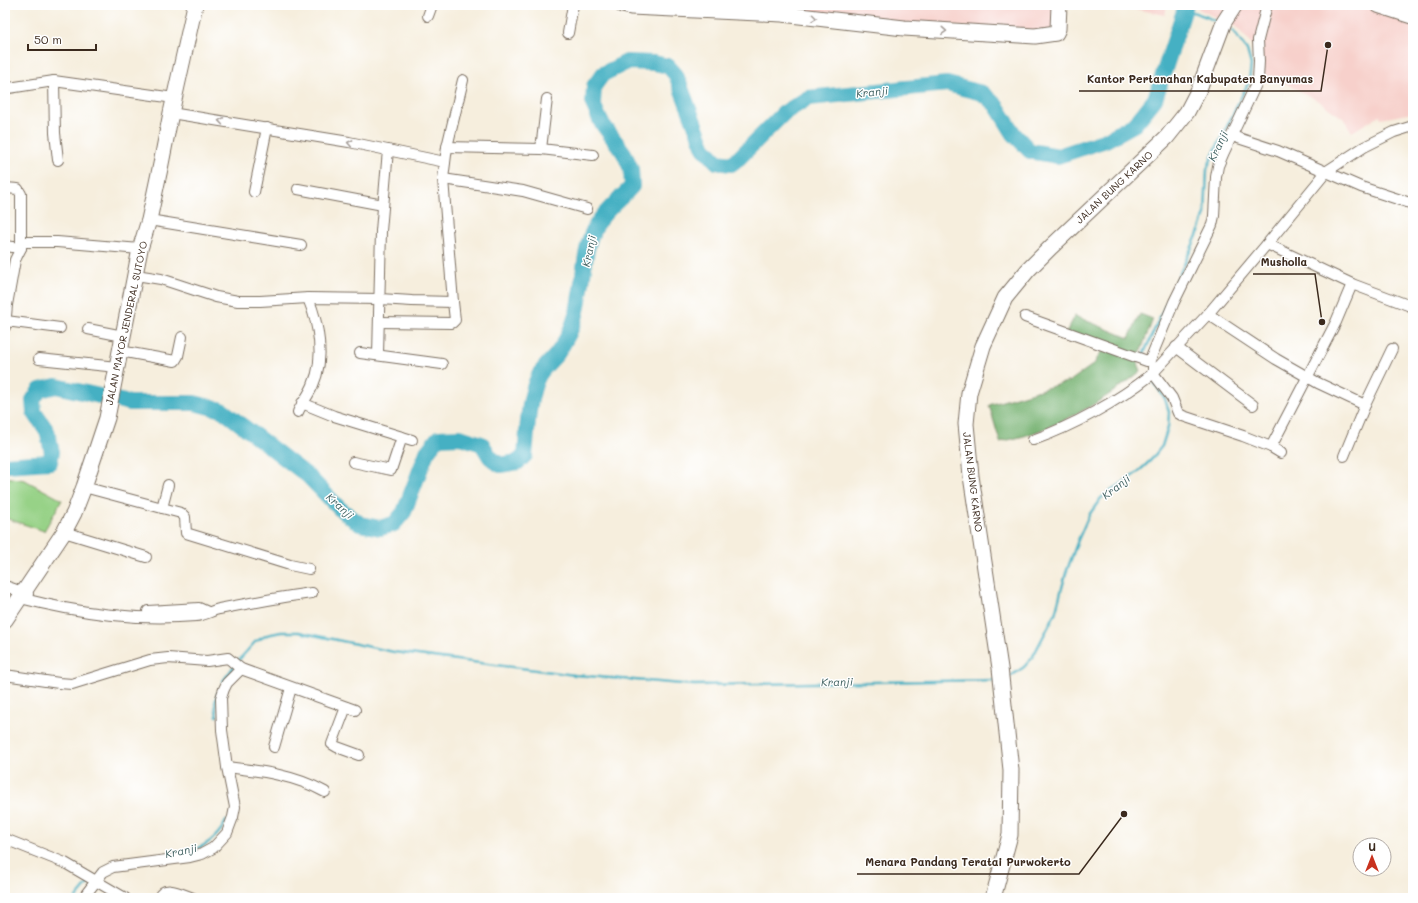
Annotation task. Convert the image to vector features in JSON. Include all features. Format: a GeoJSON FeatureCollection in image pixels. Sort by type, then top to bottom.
{"type":"FeatureCollection","features":[{"type":"Feature","properties":{"kind":"main road","name":"JALAN MAYOR JENDERAL SUTOYO"},"geometry":{"type":"LineString","coordinates":[[5,620],[64,532],[74,513],[107,418],[140,249],[149,220],[194,5]]}},
{"type":"Feature","properties":{"kind":"main road"},"geometry":{"type":"LineString","coordinates":[[622,5],[631,7],[782,14],[904,28],[1035,36],[1052,35],[1056,33],[1058,29],[1059,5]]}},
{"type":"Feature","properties":{"kind":"main road"},"geometry":{"type":"LineString","coordinates":[[1222,26],[1223,5]]}},
{"type":"Feature","properties":{"kind":"main road"},"geometry":{"type":"LineString","coordinates":[[1222,26],[1235,5]]}},
{"type":"Feature","properties":{"kind":"main road"},"geometry":{"type":"LineString","coordinates":[[1379,5],[1413,16]]}},
{"type":"Feature","properties":{"kind":"main road","name":"JALAN BUNG KARNO"},"geometry":{"type":"LineString","coordinates":[[993,898],[1010,835],[1011,770],[1000,668],[971,476],[966,424],[969,393],[983,346],[1005,298],[1028,270],[1086,212],[1167,136],[1187,112],[1199,89],[1222,26]]}},
{"type":"Feature","properties":{"kind":"street"},"geometry":{"type":"LineString","coordinates":[[428,16],[432,5]]}},
{"type":"Feature","properties":{"kind":"street"},"geometry":{"type":"LineString","coordinates":[[568,33],[573,5]]}},
{"type":"Feature","properties":{"kind":"street"},"geometry":{"type":"LineString","coordinates":[[1146,360],[1212,225],[1218,166],[1258,80],[1258,40],[1267,5]]}},
{"type":"Feature","properties":{"kind":"street"},"geometry":{"type":"LineString","coordinates":[[379,322],[452,323],[455,320],[443,179],[447,147],[462,80]]}},
{"type":"Feature","properties":{"kind":"street"},"geometry":{"type":"LineString","coordinates":[[54,81],[54,133],[58,160]]}},
{"type":"Feature","properties":{"kind":"street"},"geometry":{"type":"LineString","coordinates":[[5,88],[54,81],[173,105],[267,128],[445,162]]}},
{"type":"Feature","properties":{"kind":"street"},"geometry":{"type":"LineString","coordinates":[[541,149],[547,100]]}},
{"type":"Feature","properties":{"kind":"street"},"geometry":{"type":"LineString","coordinates":[[1033,440],[1078,421],[1152,374],[1208,314],[1327,171],[1364,146],[1394,132],[1413,126]]}},
{"type":"Feature","properties":{"kind":"street"},"geometry":{"type":"LineString","coordinates":[[254,192],[267,128]]}},
{"type":"Feature","properties":{"kind":"street"},"geometry":{"type":"LineString","coordinates":[[1232,136],[1278,151],[1327,171],[1361,188],[1413,204]]}},
{"type":"Feature","properties":{"kind":"street"},"geometry":{"type":"LineString","coordinates":[[447,147],[541,149],[593,155]]}},
{"type":"Feature","properties":{"kind":"street"},"geometry":{"type":"LineString","coordinates":[[378,355],[381,231],[388,150]]}},
{"type":"Feature","properties":{"kind":"street"},"geometry":{"type":"LineString","coordinates":[[443,179],[523,191],[587,209]]}},
{"type":"Feature","properties":{"kind":"street"},"geometry":{"type":"LineString","coordinates":[[5,188],[18,189],[21,194],[21,245],[15,260],[6,305],[5,327]]}},
{"type":"Feature","properties":{"kind":"street"},"geometry":{"type":"LineString","coordinates":[[298,189],[383,205]]}},
{"type":"Feature","properties":{"kind":"street"},"geometry":{"type":"LineString","coordinates":[[149,220],[301,245]]}},
{"type":"Feature","properties":{"kind":"street"},"geometry":{"type":"LineString","coordinates":[[5,246],[57,242],[140,249]]}},
{"type":"Feature","properties":{"kind":"street"},"geometry":{"type":"LineString","coordinates":[[1267,244],[1352,284],[1413,307]]}},
{"type":"Feature","properties":{"kind":"street"},"geometry":{"type":"LineString","coordinates":[[136,274],[161,279],[216,297],[238,301],[308,298],[453,302]]}},
{"type":"Feature","properties":{"kind":"street"},"geometry":{"type":"LineString","coordinates":[[1271,447],[1336,322],[1352,284]]}},
{"type":"Feature","properties":{"kind":"street"},"geometry":{"type":"LineString","coordinates":[[308,298],[318,333],[319,363],[313,385],[300,408],[334,416],[412,440]]}},
{"type":"Feature","properties":{"kind":"street"},"geometry":{"type":"LineString","coordinates":[[1208,314],[1276,360],[1344,396],[1365,405]]}},
{"type":"Feature","properties":{"kind":"street"},"geometry":{"type":"LineString","coordinates":[[1025,317],[1146,360],[1152,374],[1172,398],[1178,413],[1271,447],[1281,453]]}},
{"type":"Feature","properties":{"kind":"street"},"geometry":{"type":"LineString","coordinates":[[6,321],[60,328]]}},
{"type":"Feature","properties":{"kind":"street"},"geometry":{"type":"LineString","coordinates":[[88,329],[123,336]]}},
{"type":"Feature","properties":{"kind":"street"},"geometry":{"type":"LineString","coordinates":[[120,351],[175,360],[178,356],[182,337]]}},
{"type":"Feature","properties":{"kind":"street"},"geometry":{"type":"LineString","coordinates":[[1176,347],[1253,405]]}},
{"type":"Feature","properties":{"kind":"street"},"geometry":{"type":"LineString","coordinates":[[1344,456],[1365,405],[1392,349]]}},
{"type":"Feature","properties":{"kind":"street"},"geometry":{"type":"LineString","coordinates":[[360,353],[442,364]]}},
{"type":"Feature","properties":{"kind":"street"},"geometry":{"type":"LineString","coordinates":[[39,359],[117,368]]}},
{"type":"Feature","properties":{"kind":"street"},"geometry":{"type":"LineString","coordinates":[[353,462],[391,470],[402,437]]}},
{"type":"Feature","properties":{"kind":"street"},"geometry":{"type":"LineString","coordinates":[[162,508],[168,485]]}},
{"type":"Feature","properties":{"kind":"street"},"geometry":{"type":"LineString","coordinates":[[84,487],[183,514],[185,516],[186,533],[290,565],[309,569]]}},
{"type":"Feature","properties":{"kind":"street"},"geometry":{"type":"LineString","coordinates":[[64,532],[146,558]]}},
{"type":"Feature","properties":{"kind":"street"},"geometry":{"type":"LineString","coordinates":[[5,586],[21,596],[54,607],[130,618],[198,616],[208,612],[312,593]]}},
{"type":"Feature","properties":{"kind":"street"},"geometry":{"type":"LineString","coordinates":[[5,674],[54,683],[72,684],[150,660],[168,658],[207,661],[228,658],[238,666],[291,688],[350,709],[332,744],[359,756]]}},
{"type":"Feature","properties":{"kind":"street"},"geometry":{"type":"LineString","coordinates":[[83,898],[94,880],[103,872],[113,868],[202,854],[213,848],[227,833],[235,807],[227,767],[222,730],[221,698],[227,683],[238,666]]}},
{"type":"Feature","properties":{"kind":"street"},"geometry":{"type":"LineString","coordinates":[[274,747],[291,688]]}},
{"type":"Feature","properties":{"kind":"street"},"geometry":{"type":"LineString","coordinates":[[227,767],[270,772],[306,783],[325,792]]}},
{"type":"Feature","properties":{"kind":"street"},"geometry":{"type":"LineString","coordinates":[[5,839],[65,863],[125,898]]}},
{"type":"Feature","properties":{"kind":"street"},"geometry":{"type":"LineString","coordinates":[[159,898],[163,892],[168,890],[193,898]]}},
{"type":"Feature","properties":{"kind":"shaded area"},"geometry":{"type":"Polygon","coordinates":[[[623,5],[1059,5],[1056,33],[623,5]]]}},
{"type":"Feature","properties":{"kind":"shaded area"},"geometry":{"type":"Polygon","coordinates":[[[1115,5],[1167,5],[1165,15],[1115,5]]]}},
{"type":"Feature","properties":{"kind":"shaded area"},"geometry":{"type":"Polygon","coordinates":[[[1200,5],[1379,5],[1413,16],[1413,113],[1381,119],[1380,115],[1352,132],[1343,118],[1320,102],[1282,81],[1256,71],[1256,56],[1251,43],[1236,27],[1198,9],[1200,5]]]}},
{"type":"Feature","properties":{"kind":"green space"},"geometry":{"type":"Polygon","coordinates":[[[1140,314],[1153,319],[1140,353],[1138,363],[1141,371],[1116,390],[1076,414],[1029,434],[1000,442],[989,405],[1070,381],[1094,364],[1103,349],[1066,333],[1075,316],[1129,338],[1140,314]]]}},
{"type":"Feature","properties":{"kind":"green space"},"geometry":{"type":"Polygon","coordinates":[[[5,477],[25,480],[62,500],[44,531],[5,518],[5,477]]]}},
{"type":"Feature","properties":{"kind":"waterway","name":"Kranji"},"geometry":{"type":"LineString","coordinates":[[5,465],[50,462],[52,452],[47,431],[34,412],[33,400],[40,390],[56,386],[130,403],[194,403],[222,410],[308,476],[340,509],[360,524],[380,528],[394,524],[404,512],[427,452],[438,438],[460,437],[482,444],[490,457],[500,465],[518,462],[525,455],[528,416],[534,386],[544,368],[557,354],[574,322],[578,307],[588,244],[592,233],[605,214],[632,186],[631,169],[624,153],[601,122],[593,104],[594,86],[603,74],[627,62],[654,63],[668,66],[676,75],[704,148],[717,162],[731,164],[739,158],[784,113],[808,98],[947,84],[982,93],[996,105],[1014,134],[1030,151],[1058,156],[1106,140],[1135,124],[1155,99],[1186,5]]}},
{"type":"Feature","properties":{"kind":"waterway","name":"Kranji"},"geometry":{"type":"LineString","coordinates":[[1184,9],[1219,23]]}},
{"type":"Feature","properties":{"kind":"waterway","name":"Kranji"},"geometry":{"type":"LineString","coordinates":[[1144,357],[1144,353],[1200,229],[1205,214],[1207,169],[1249,81],[1251,65],[1247,50],[1233,31],[1227,28]]}},
{"type":"Feature","properties":{"kind":"waterway","name":"Kranji"},"geometry":{"type":"LineString","coordinates":[[1005,677],[1011,676],[1024,667],[1032,658],[1055,614],[1066,573],[1089,515],[1101,498],[1138,472],[1151,460],[1162,446],[1168,427],[1169,412],[1165,399],[1154,382]]}},
{"type":"Feature","properties":{"kind":"waterway","name":"Kranji"},"geometry":{"type":"LineString","coordinates":[[237,662],[255,642],[267,635],[281,632],[299,632],[394,652],[575,675],[694,685],[996,680]]}},
{"type":"Feature","properties":{"kind":"waterway","name":"Kranji"},"geometry":{"type":"LineString","coordinates":[[223,681],[234,666]]}},
{"type":"Feature","properties":{"kind":"waterway","name":"Kranji"},"geometry":{"type":"LineString","coordinates":[[217,716],[215,703],[219,689]]}},
{"type":"Feature","properties":{"kind":"waterway","name":"Kranji"},"geometry":{"type":"LineString","coordinates":[[152,857],[185,852],[204,845],[220,831],[226,821]]}},
{"type":"Feature","properties":{"kind":"waterway","name":"Kranji"},"geometry":{"type":"LineString","coordinates":[[76,898],[91,880]]}},
{"type":"Feature","properties":{"kind":"place","name":"Kantor Pertanahan Kabupaten Banyumas"},"geometry":{"type":"Point","coordinates":[1328,45]}},
{"type":"Feature","properties":{"kind":"place","name":"Musholla"},"geometry":{"type":"Point","coordinates":[1322,322]}},
{"type":"Feature","properties":{"kind":"place","name":"Menara Pandang Teratai Purwokerto"},"geometry":{"type":"Point","coordinates":[1124,814]}}]}
